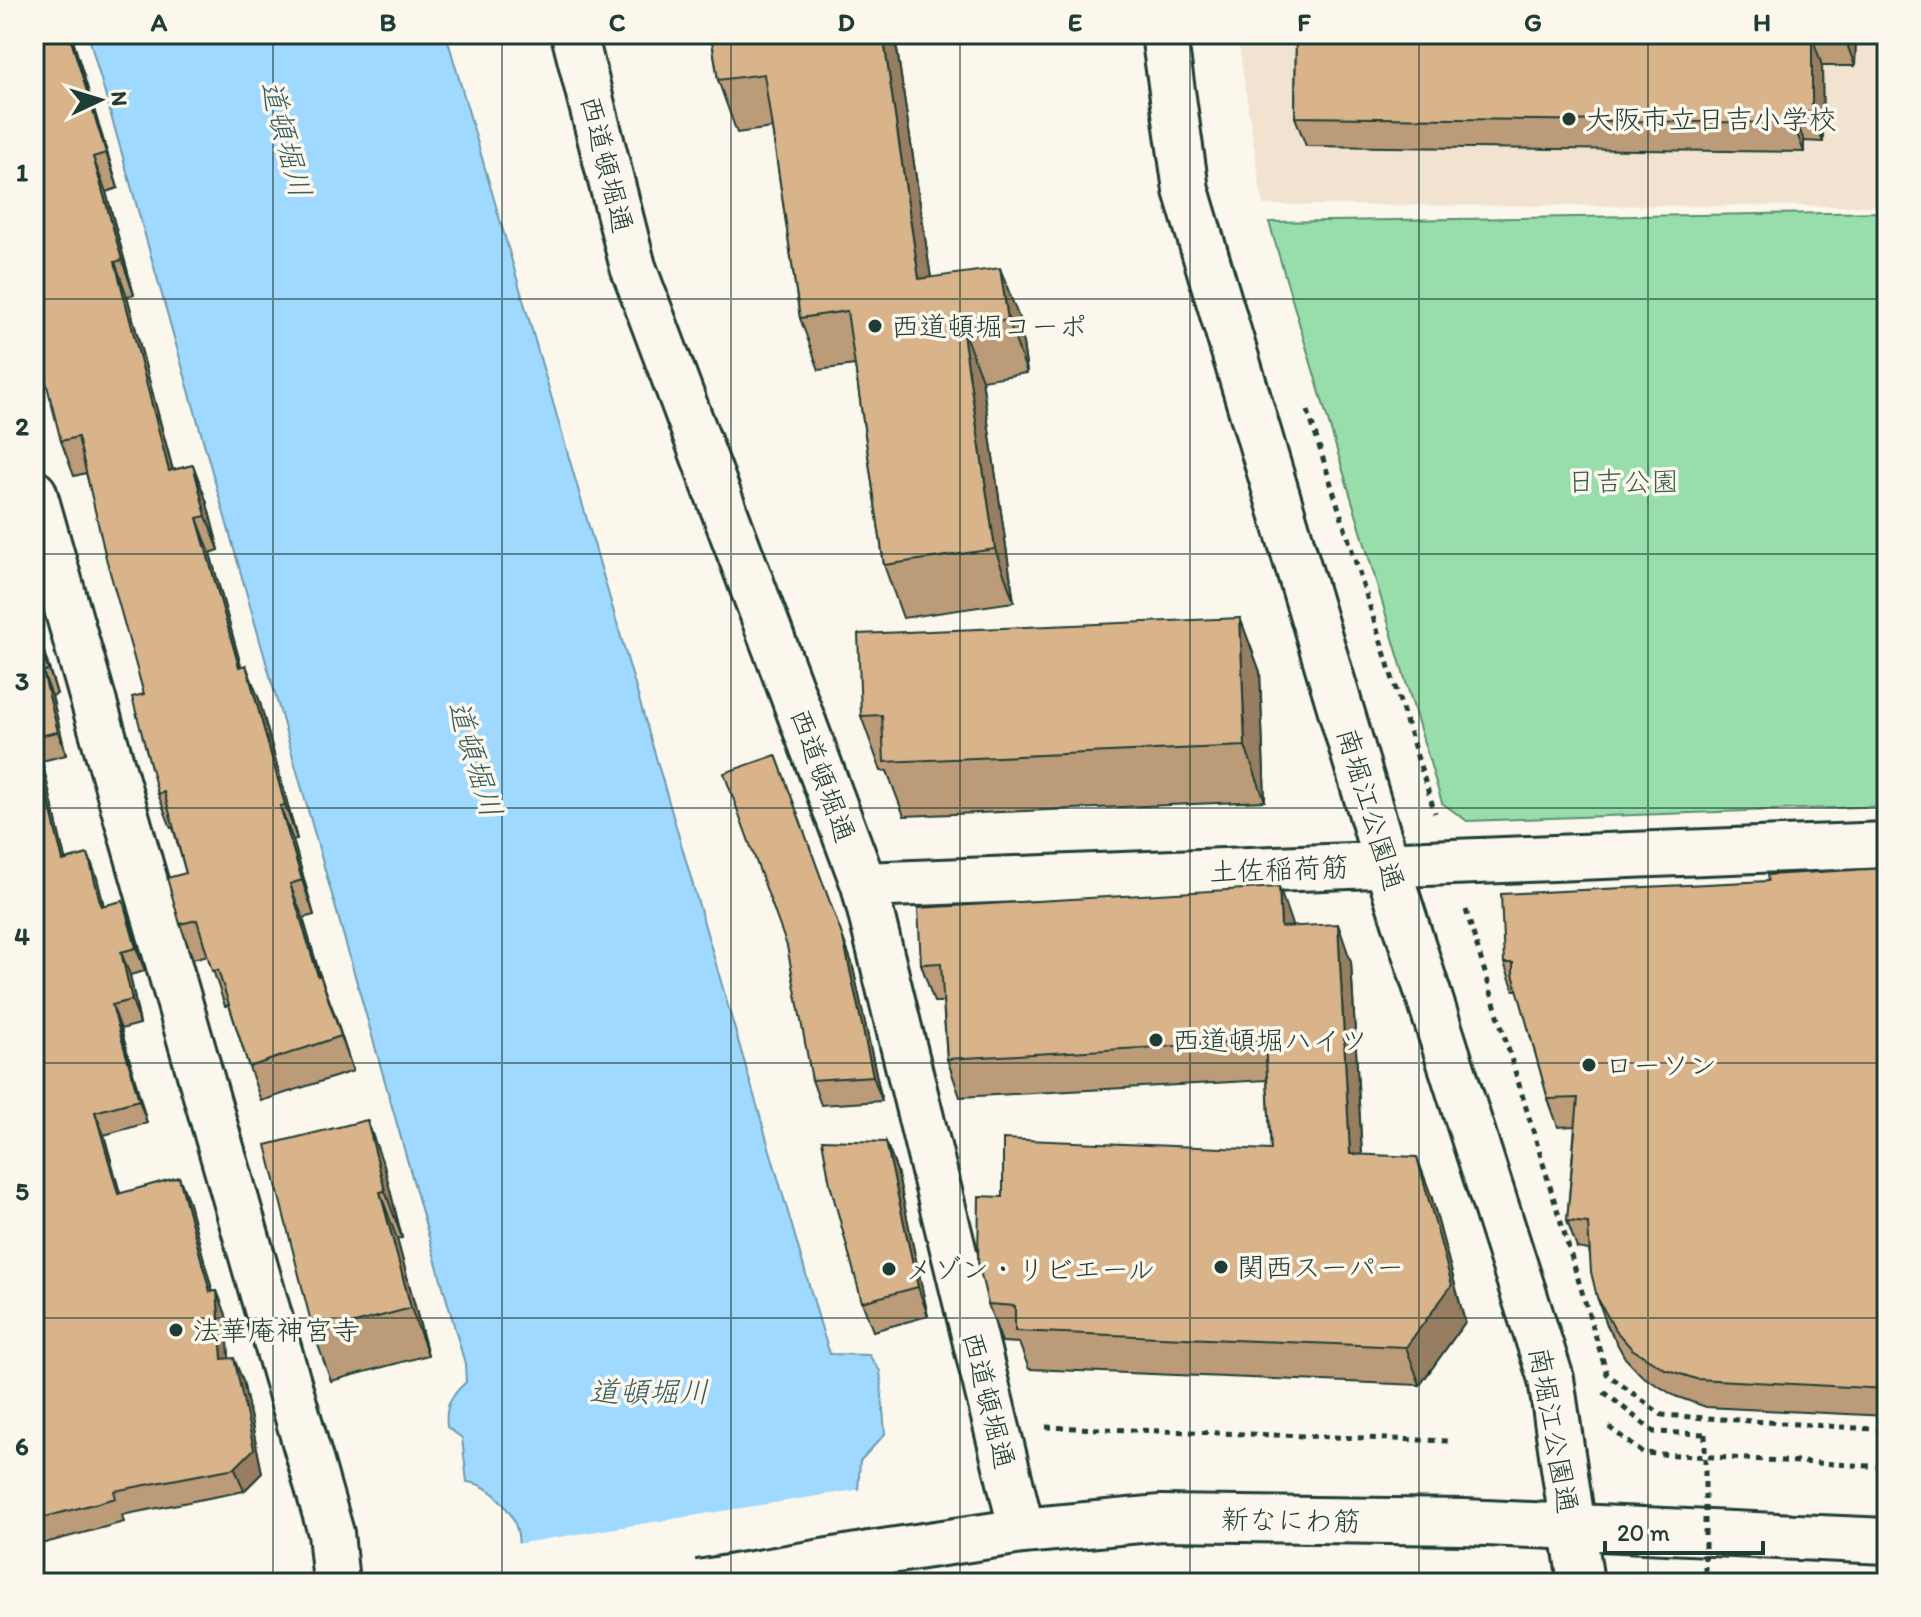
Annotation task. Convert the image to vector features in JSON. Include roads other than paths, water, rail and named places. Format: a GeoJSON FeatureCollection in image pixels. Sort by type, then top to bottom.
{"type":"FeatureCollection","features":[{"type":"Feature","properties":{"kind":"street","name":"西道頓堀通"},"geometry":{"type":"LineString","coordinates":[[574,34],[633,267],[864,885],[1022,1531]]}},
{"type":"Feature","properties":{"kind":"street","name":"南堀江公園通"},"geometry":{"type":"LineString","coordinates":[[1164,34],[1186,190],[1387,865],[1551,1379],[1581,1583]]}},
{"type":"Feature","properties":{"kind":"street"},"geometry":{"type":"LineString","coordinates":[[37,518],[331,1533],[336,1583]]}},
{"type":"Feature","properties":{"kind":"street","name":"土佐稲荷筋"},"geometry":{"type":"LineString","coordinates":[[864,885],[1887,845]]}},
{"type":"Feature","properties":{"kind":"street","name":"新なにわ筋"},"geometry":{"type":"LineString","coordinates":[[699,1583],[1022,1531],[1161,1518],[1464,1522],[1887,1541]]}},
{"type":"Feature","properties":{"kind":"water","name":"道頓堀川"},"geometry":{"type":"Polygon","coordinates":[[[88,34],[446,34],[823,1333],[830,1354],[869,1355],[880,1371],[885,1434],[860,1461],[858,1491],[518,1583],[516,1526],[505,1506],[491,1492],[467,1482],[462,1438],[447,1427],[450,1402],[466,1382],[465,1364],[88,34]]]}},
{"type":"Feature","properties":{"kind":"place","name":"大阪市立日吉小学校"},"geometry":{"type":"Point","coordinates":[1569,119]}},
{"type":"Feature","properties":{"kind":"place","name":"西道頓堀コーポ"},"geometry":{"type":"Point","coordinates":[875,326]}},
{"type":"Feature","properties":{"kind":"place","name":"西道頓堀ハイツ"},"geometry":{"type":"Point","coordinates":[1156,1040]}},
{"type":"Feature","properties":{"kind":"place","name":"ローソン"},"geometry":{"type":"Point","coordinates":[1589,1065]}},
{"type":"Feature","properties":{"kind":"place","name":"関西スーパー"},"geometry":{"type":"Point","coordinates":[1221,1267]}},
{"type":"Feature","properties":{"kind":"place","name":"メゾン・リビエール"},"geometry":{"type":"Point","coordinates":[889,1269]}},
{"type":"Feature","properties":{"kind":"place","name":"法華庵神宮寺"},"geometry":{"type":"Point","coordinates":[176,1330]}},
{"type":"Feature","properties":{"kind":"park label","name":"日吉公園"},"geometry":{"type":"Point","coordinates":[1623,481]}}]}
